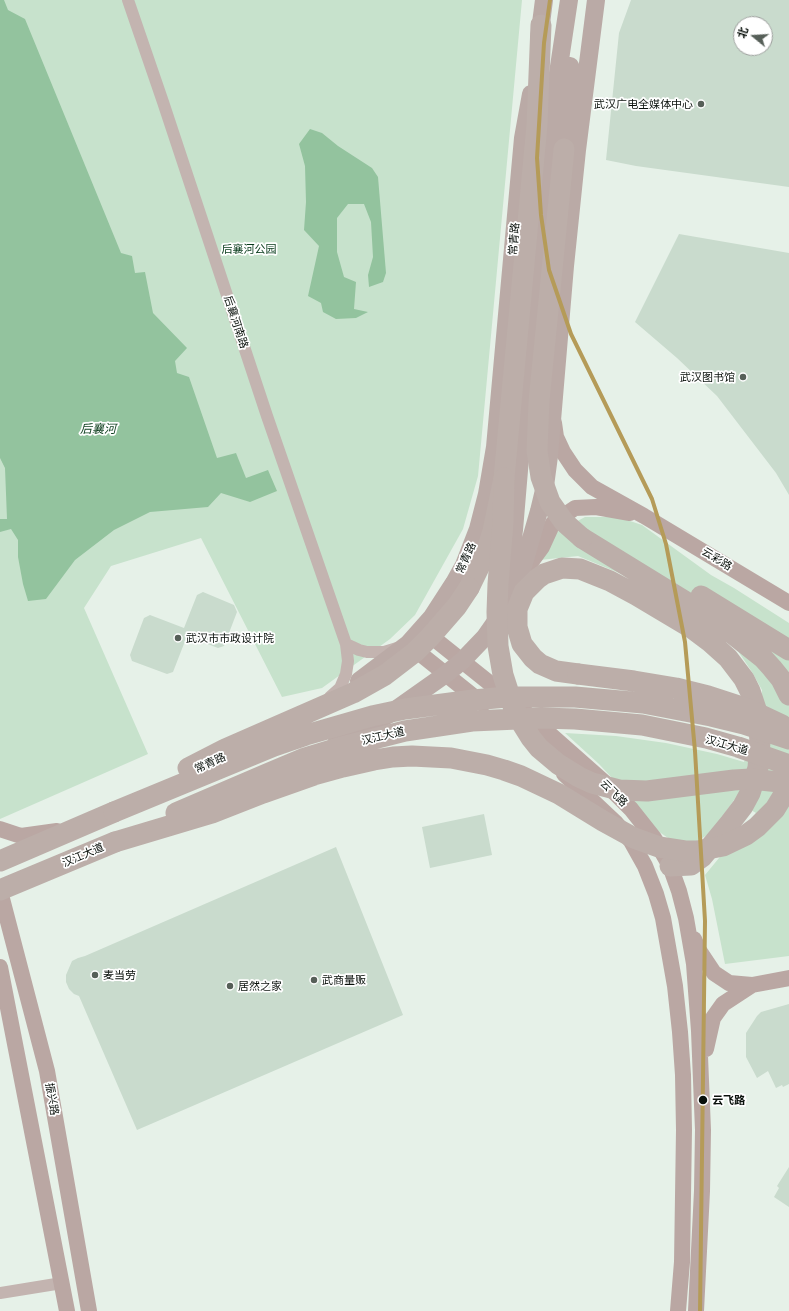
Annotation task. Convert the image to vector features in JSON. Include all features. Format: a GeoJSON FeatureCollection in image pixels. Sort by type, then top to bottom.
{"type":"FeatureCollection","features":[{"type":"Feature","properties":{"kind":"highway"},"geometry":{"type":"LineString","coordinates":[[115,842],[212,813],[263,793],[336,769],[393,757],[412,756],[450,758],[504,770],[521,776],[559,794],[634,838],[659,847],[685,851],[698,851],[716,847],[735,841],[746,835],[757,827],[775,809],[789,784],[751,779],[647,791],[619,790],[592,783],[558,764],[539,748],[521,722],[503,675],[498,646],[498,584],[503,523],[504,478],[537,125],[541,25]]}},
{"type":"Feature","properties":{"kind":"highway"},"geometry":{"type":"LineString","coordinates":[[570,150],[539,401],[537,451],[541,477],[550,502],[564,522],[582,538],[691,605],[734,635],[763,658],[781,679],[789,695]]}},
{"type":"Feature","properties":{"kind":"highway"},"geometry":{"type":"LineString","coordinates":[[114,812],[169,778],[225,749],[353,693],[385,674],[415,652],[430,638],[448,617],[475,577],[486,553],[493,531],[504,478]]}},
{"type":"Feature","properties":{"kind":"highway"},"geometry":{"type":"LineString","coordinates":[[582,538],[613,548],[649,565],[764,633],[789,650]]}},
{"type":"Feature","properties":{"kind":"highway"},"geometry":{"type":"LineString","coordinates":[[670,866],[691,865],[702,857],[743,806],[750,793],[758,768],[760,755],[760,729],[758,716],[756,709],[744,679],[719,649],[692,629],[610,581],[580,569],[562,568],[544,574],[524,592],[517,609],[516,619],[519,636],[522,644],[533,658],[548,668],[578,674],[676,688],[708,696],[748,709],[754,712],[759,714],[771,719],[789,729]]}},
{"type":"Feature","properties":{"kind":"highway","name":"汉江大道"},"geometry":{"type":"LineString","coordinates":[[0,861],[274,746],[365,718],[399,710],[473,700],[521,697],[575,697],[644,703],[711,716],[744,724],[789,739]]}},
{"type":"Feature","properties":{"kind":"highway","name":"汉江大道"},"geometry":{"type":"LineString","coordinates":[[0,893],[207,799],[312,756],[358,742],[438,725],[472,721],[541,718],[589,720],[642,725],[706,738],[745,749],[789,765]]}},
{"type":"Feature","properties":{"kind":"main road","name":"常青路"},"geometry":{"type":"LineString","coordinates":[[0,856],[251,745],[300,720],[335,698],[408,644],[422,629],[444,600],[464,565],[478,529],[487,494],[495,447],[523,138],[544,0]]}},
{"type":"Feature","properties":{"kind":"main road"},"geometry":{"type":"LineString","coordinates":[[499,618],[505,593],[514,530],[540,220],[555,93],[569,0]]}},
{"type":"Feature","properties":{"kind":"main road"},"geometry":{"type":"LineString","coordinates":[[570,150],[566,120],[574,0]]}},
{"type":"Feature","properties":{"kind":"main road"},"geometry":{"type":"LineString","coordinates":[[566,120],[585,0]]}},
{"type":"Feature","properties":{"kind":"main road"},"geometry":{"type":"LineString","coordinates":[[0,893],[103,853],[331,746],[388,715],[462,661],[485,637],[499,618],[520,577],[545,486],[552,416],[570,150],[596,0]]}},
{"type":"Feature","properties":{"kind":"street","name":"后襄河南路"},"geometry":{"type":"LineString","coordinates":[[128,0],[166,109],[269,423],[346,644],[348,660],[346,674],[340,688],[324,703],[300,720]]}},
{"type":"Feature","properties":{"kind":"street","name":"云彩路"},"geometry":{"type":"LineString","coordinates":[[552,416],[556,437],[563,452],[575,470],[592,487],[644,516],[789,603]]}},
{"type":"Feature","properties":{"kind":"street"},"geometry":{"type":"LineString","coordinates":[[520,577],[542,547],[554,523],[575,508],[596,506],[644,516]]}},
{"type":"Feature","properties":{"kind":"street","name":"云飞路"},"geometry":{"type":"LineString","coordinates":[[422,629],[517,705],[604,782],[631,809],[654,838],[670,866],[679,891],[686,918],[694,964],[702,1074],[702,1191],[696,1311]]}},
{"type":"Feature","properties":{"kind":"street"},"geometry":{"type":"LineString","coordinates":[[346,644],[359,650],[376,653],[389,651],[408,644]]}},
{"type":"Feature","properties":{"kind":"street","name":"云飞路"},"geometry":{"type":"LineString","coordinates":[[408,644],[508,725],[589,797],[615,822],[631,841],[645,866],[656,894],[663,918],[672,960],[681,1039],[684,1130],[682,1262],[678,1311]]}},
{"type":"Feature","properties":{"kind":"street"},"geometry":{"type":"LineString","coordinates":[[0,829],[21,836],[57,831]]}},
{"type":"Feature","properties":{"kind":"street","name":"振兴路"},"geometry":{"type":"LineString","coordinates":[[0,893],[48,1071],[89,1311]]}},
{"type":"Feature","properties":{"kind":"street"},"geometry":{"type":"LineString","coordinates":[[686,918],[698,949],[714,973],[729,983],[752,985],[789,978]]}},
{"type":"Feature","properties":{"kind":"street"},"geometry":{"type":"LineString","coordinates":[[0,967],[67,1311]]}},
{"type":"Feature","properties":{"kind":"street"},"geometry":{"type":"LineString","coordinates":[[702,1074],[713,1018],[723,1004],[752,985]]}},
{"type":"Feature","properties":{"kind":"street"},"geometry":{"type":"LineString","coordinates":[[0,1293],[62,1283]]}},
{"type":"Feature","properties":{"kind":"green space","name":"后襄河公园"},"geometry":{"type":"Polygon","coordinates":[[[0,0],[522,0],[478,476],[463,529],[415,615],[390,639],[322,688],[282,697],[201,538],[111,566],[84,608],[148,754],[0,819],[0,0]]]}},
{"type":"Feature","properties":{"kind":"green space"},"geometry":{"type":"Polygon","coordinates":[[[585,517],[618,517],[642,525],[711,575],[789,623],[789,956],[725,964],[712,899],[705,875],[756,813],[734,800],[711,833],[695,842],[671,840],[655,829],[639,807],[599,764],[565,733],[616,736],[666,743],[717,754],[744,762],[762,708],[762,690],[736,648],[624,575],[578,556],[540,560],[557,532],[585,517]]]}},
{"type":"Feature","properties":{"kind":"water","name":"后襄河"},"geometry":{"type":"Polygon","coordinates":[[[0,0],[4,0],[8,10],[25,19],[121,253],[132,256],[135,273],[145,272],[153,313],[187,348],[175,361],[177,373],[189,377],[217,458],[236,453],[246,478],[268,470],[277,491],[250,502],[221,493],[208,507],[150,512],[114,530],[75,560],[46,599],[28,601],[18,557],[18,540],[11,529],[0,532],[0,519],[7,519],[5,468],[0,458],[0,0]]]}},
{"type":"Feature","properties":{"kind":"water"},"geometry":{"type":"Polygon","coordinates":[[[310,129],[322,133],[338,146],[372,168],[378,177],[386,273],[383,282],[369,287],[368,275],[373,257],[371,222],[364,204],[348,204],[337,218],[337,252],[344,277],[356,282],[354,309],[368,312],[356,318],[336,319],[323,312],[321,303],[308,296],[319,246],[304,230],[306,202],[305,166],[299,144],[310,129]]]}},
{"type":"Feature","properties":{"kind":"building","name":"武汉广电全媒体中心"},"geometry":{"type":"Polygon","coordinates":[[[631,0],[789,0],[789,187],[636,166],[606,160],[619,33],[631,0]]]}},
{"type":"Feature","properties":{"kind":"building","name":"武汉图书馆"},"geometry":{"type":"Polygon","coordinates":[[[679,234],[789,253],[789,495],[776,473],[717,396],[677,358],[635,322],[679,234]]]}},
{"type":"Feature","properties":{"kind":"building"},"geometry":{"type":"Polygon","coordinates":[[[203,592],[234,605],[237,612],[224,646],[218,648],[187,636],[173,672],[167,674],[132,661],[130,655],[144,618],[150,615],[184,628],[197,595],[203,592]]]}},
{"type":"Feature","properties":{"kind":"building"},"geometry":{"type":"Polygon","coordinates":[[[484,814],[492,855],[430,868],[422,827],[484,814]]]}},
{"type":"Feature","properties":{"kind":"building","name":"居然之家"},"geometry":{"type":"Polygon","coordinates":[[[336,847],[403,1015],[137,1130],[79,996],[74,994],[69,989],[66,982],[66,975],[72,961],[336,847]]]}},
{"type":"Feature","properties":{"kind":"building"},"geometry":{"type":"Polygon","coordinates":[[[789,1004],[789,1084],[776,1088],[768,1071],[757,1078],[746,1057],[746,1033],[761,1012],[789,1004]]]}},
{"type":"Feature","properties":{"kind":"building"},"geometry":{"type":"Polygon","coordinates":[[[789,1167],[789,1207],[774,1197],[779,1188],[777,1186],[789,1167]]]}},
{"type":"Feature","properties":{"kind":"transit line"},"geometry":{"type":"LineString","coordinates":[[550,0],[544,43],[537,158],[541,215],[549,270],[571,334],[652,499],[666,544],[685,642],[695,751],[705,921],[700,1311]]}},
{"type":"Feature","properties":{"kind":"place","name":"武汉广电全媒体中心"},"geometry":{"type":"Point","coordinates":[701,104]}},
{"type":"Feature","properties":{"kind":"place","name":"武汉图书馆"},"geometry":{"type":"Point","coordinates":[743,377]}},
{"type":"Feature","properties":{"kind":"place","name":"武汉市市政设计院"},"geometry":{"type":"Point","coordinates":[178,638]}},
{"type":"Feature","properties":{"kind":"place","name":"麦当劳"},"geometry":{"type":"Point","coordinates":[95,975]}},
{"type":"Feature","properties":{"kind":"place","name":"武商量贩"},"geometry":{"type":"Point","coordinates":[314,980]}},
{"type":"Feature","properties":{"kind":"place","name":"居然之家"},"geometry":{"type":"Point","coordinates":[230,986]}},
{"type":"Feature","properties":{"kind":"place","name":"云飞路"},"geometry":{"type":"Point","coordinates":[703,1100]}}]}
